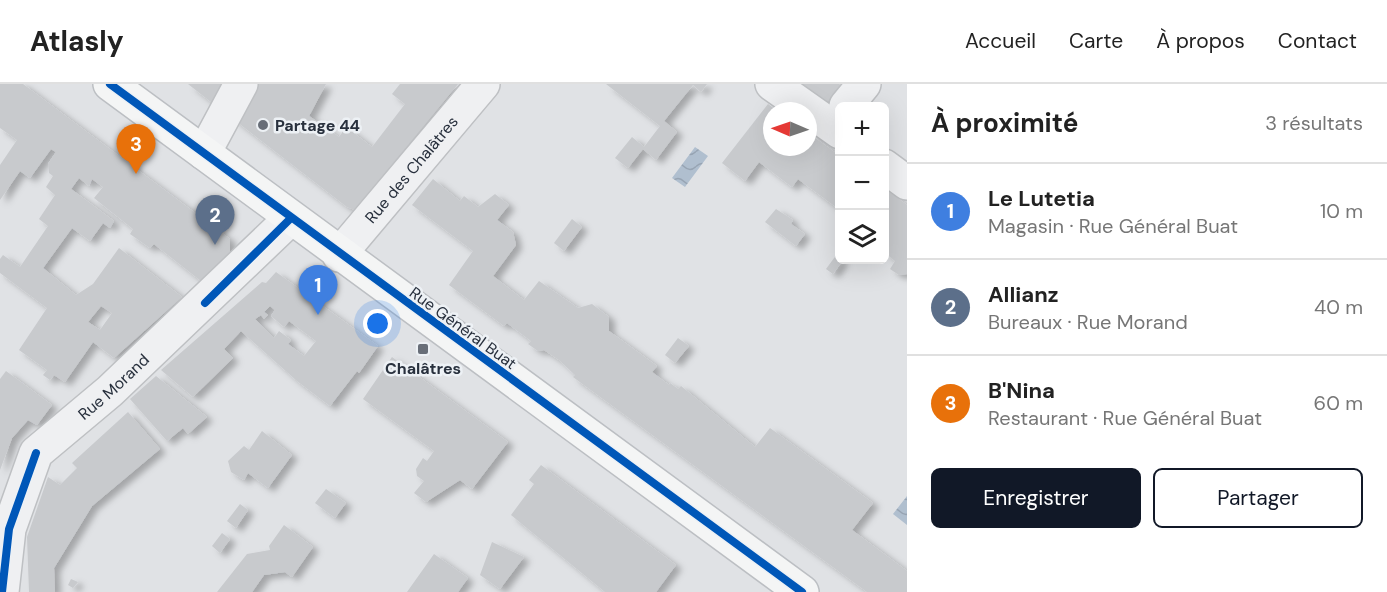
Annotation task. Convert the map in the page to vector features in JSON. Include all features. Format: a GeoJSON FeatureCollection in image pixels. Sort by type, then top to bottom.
{"type":"FeatureCollection","features":[{"type":"Feature","properties":{"kind":"main road","name":"Rue Général Buat"},"geometry":{"type":"LineString","coordinates":[[110,84],[339,255],[802,592]]}},
{"type":"Feature","properties":{"kind":"street"},"geometry":{"type":"LineString","coordinates":[[204,153],[241,84]]}},
{"type":"Feature","properties":{"kind":"street","name":"Rue des Chalâtres"},"geometry":{"type":"LineString","coordinates":[[339,255],[483,84]]}},
{"type":"Feature","properties":{"kind":"street"},"geometry":{"type":"LineString","coordinates":[[772,84],[835,118]]}},
{"type":"Feature","properties":{"kind":"street"},"geometry":{"type":"LineString","coordinates":[[852,102],[864,84]]}},
{"type":"Feature","properties":{"kind":"street"},"geometry":{"type":"LineString","coordinates":[[889,169],[907,183]]}},
{"type":"Feature","properties":{"kind":"street","name":"Rue Morand"},"geometry":{"type":"LineString","coordinates":[[2,592],[9,529],[36,453],[110,391],[291,218]]}},
{"type":"Feature","properties":{"kind":"water"},"geometry":{"type":"Polygon","coordinates":[[[695,147],[708,156],[685,187],[672,178],[695,147]]]}},
{"type":"Feature","properties":{"kind":"water"},"geometry":{"type":"Polygon","coordinates":[[[907,496],[907,525],[893,514],[907,496]]]}},
{"type":"Feature","properties":{"kind":"building"},"geometry":{"type":"Polygon","coordinates":[[[0,84],[23,84],[230,239],[230,256],[201,281],[154,244],[150,248],[130,234],[133,229],[94,198],[103,187],[92,179],[89,186],[79,178],[71,189],[114,221],[110,228],[103,223],[90,241],[72,228],[43,268],[76,295],[93,284],[119,248],[182,297],[114,358],[93,342],[65,382],[54,375],[50,380],[43,375],[47,370],[19,350],[47,308],[0,273],[0,259],[3,255],[20,267],[48,226],[39,219],[55,195],[46,187],[53,176],[49,173],[48,164],[56,152],[51,149],[30,178],[20,171],[0,200],[0,165],[17,140],[0,128],[0,84]],[[101,306],[88,322],[100,330],[112,313],[101,306]]]}},
{"type":"Feature","properties":{"kind":"building"},"geometry":{"type":"Polygon","coordinates":[[[188,84],[232,84],[220,109],[188,84]]]}},
{"type":"Feature","properties":{"kind":"building"},"geometry":{"type":"Polygon","coordinates":[[[250,84],[326,84],[309,116],[339,137],[346,127],[372,147],[405,104],[392,94],[400,84],[458,84],[355,210],[347,207],[232,118],[250,84]]]}},
{"type":"Feature","properties":{"kind":"building"},"geometry":{"type":"Polygon","coordinates":[[[606,84],[707,84],[701,92],[693,85],[664,121],[677,132],[656,160],[643,149],[628,168],[615,158],[632,137],[644,147],[660,126],[606,84]]]}},
{"type":"Feature","properties":{"kind":"building"},"geometry":{"type":"Polygon","coordinates":[[[800,84],[839,84],[841,85],[826,104],[800,84]]]}},
{"type":"Feature","properties":{"kind":"building"},"geometry":{"type":"Polygon","coordinates":[[[763,110],[763,156],[817,156],[817,139],[835,152],[835,206],[798,179],[792,187],[759,162],[745,181],[722,163],[763,110]]]}},
{"type":"Feature","properties":{"kind":"building"},"geometry":{"type":"Polygon","coordinates":[[[433,179],[460,201],[464,196],[478,207],[495,194],[509,205],[497,220],[513,232],[516,245],[493,276],[524,300],[539,281],[578,308],[592,304],[609,317],[609,331],[657,366],[652,372],[669,385],[670,383],[678,389],[681,386],[755,447],[770,428],[873,503],[852,530],[907,571],[907,592],[867,592],[573,377],[575,375],[559,360],[544,350],[538,351],[528,344],[531,341],[507,323],[504,326],[449,285],[473,251],[412,205],[433,179]]]}},
{"type":"Feature","properties":{"kind":"building"},"geometry":{"type":"Polygon","coordinates":[[[889,192],[907,205],[907,274],[899,275],[890,269],[895,261],[889,256],[889,192]]]}},
{"type":"Feature","properties":{"kind":"building"},"geometry":{"type":"Polygon","coordinates":[[[776,209],[793,220],[791,224],[805,234],[796,246],[765,222],[776,209]]]}},
{"type":"Feature","properties":{"kind":"building"},"geometry":{"type":"Polygon","coordinates":[[[572,219],[582,227],[564,251],[554,243],[572,219]]]}},
{"type":"Feature","properties":{"kind":"building"},"geometry":{"type":"Polygon","coordinates":[[[835,257],[835,264],[840,264],[833,274],[826,269],[835,257]]]}},
{"type":"Feature","properties":{"kind":"building"},"geometry":{"type":"Polygon","coordinates":[[[276,272],[378,346],[359,373],[357,371],[330,406],[297,381],[241,331],[224,349],[233,358],[193,397],[161,370],[262,282],[266,283],[276,272]],[[270,306],[264,312],[268,315],[264,319],[261,315],[255,319],[274,338],[279,331],[291,340],[288,344],[304,356],[316,341],[289,321],[284,327],[271,316],[275,310],[270,306]]]}},
{"type":"Feature","properties":{"kind":"building"},"geometry":{"type":"Polygon","coordinates":[[[678,338],[689,346],[675,363],[665,355],[678,338]]]}},
{"type":"Feature","properties":{"kind":"building"},"geometry":{"type":"Polygon","coordinates":[[[392,357],[508,442],[472,489],[460,480],[426,502],[414,493],[424,481],[417,476],[416,469],[423,458],[427,461],[434,451],[363,399],[392,357]]]}},
{"type":"Feature","properties":{"kind":"building"},"geometry":{"type":"Polygon","coordinates":[[[6,371],[52,405],[37,425],[28,420],[12,438],[0,470],[0,379],[6,371]]]}},
{"type":"Feature","properties":{"kind":"building"},"geometry":{"type":"Polygon","coordinates":[[[156,376],[207,417],[188,434],[183,428],[167,441],[130,399],[156,376]]]}},
{"type":"Feature","properties":{"kind":"building"},"geometry":{"type":"Polygon","coordinates":[[[128,412],[160,449],[92,506],[54,568],[55,592],[29,592],[27,537],[48,477],[60,485],[77,468],[72,463],[128,412]]]}},
{"type":"Feature","properties":{"kind":"building"},"geometry":{"type":"Polygon","coordinates":[[[262,431],[292,455],[268,488],[248,473],[244,480],[231,472],[228,461],[244,446],[249,450],[262,431]]]}},
{"type":"Feature","properties":{"kind":"building"},"geometry":{"type":"Polygon","coordinates":[[[541,465],[676,565],[656,592],[605,592],[511,515],[534,484],[529,480],[541,465]]]}},
{"type":"Feature","properties":{"kind":"building"},"geometry":{"type":"Polygon","coordinates":[[[326,489],[346,503],[335,518],[315,503],[326,489]]]}},
{"type":"Feature","properties":{"kind":"building"},"geometry":{"type":"Polygon","coordinates":[[[240,504],[248,510],[236,528],[227,521],[240,504]]]}},
{"type":"Feature","properties":{"kind":"building"},"geometry":{"type":"Polygon","coordinates":[[[284,525],[313,547],[292,577],[285,572],[264,575],[252,592],[217,592],[247,554],[270,550],[269,546],[284,525]]]}},
{"type":"Feature","properties":{"kind":"building"},"geometry":{"type":"Polygon","coordinates":[[[222,533],[230,539],[220,553],[212,546],[222,533]]]}},
{"type":"Feature","properties":{"kind":"building"},"geometry":{"type":"Polygon","coordinates":[[[492,542],[524,557],[500,589],[480,575],[492,542]]]}},
{"type":"Feature","properties":{"kind":"building"},"geometry":{"type":"Polygon","coordinates":[[[434,554],[468,578],[458,592],[407,592],[434,554]]]}},
{"type":"Feature","properties":{"kind":"building"},"geometry":{"type":"Polygon","coordinates":[[[71,579],[78,582],[73,588],[68,585],[71,579]]]}},
{"type":"Feature","properties":{"kind":"cycle path"},"geometry":{"type":"LineString","coordinates":[[110,84],[802,592]]}},
{"type":"Feature","properties":{"kind":"cycle path"},"geometry":{"type":"LineString","coordinates":[[205,303],[291,218]]}},
{"type":"Feature","properties":{"kind":"cycle path"},"geometry":{"type":"LineString","coordinates":[[2,592],[9,529],[36,453]]}},
{"type":"Feature","properties":{"kind":"place","name":"Partage 44"},"geometry":{"type":"Point","coordinates":[263,125]}},
{"type":"Feature","properties":{"kind":"place","name":"B'Nina"},"geometry":{"type":"Point","coordinates":[136,174]}},
{"type":"Feature","properties":{"kind":"place","name":"Allianz"},"geometry":{"type":"Point","coordinates":[215,245]}},
{"type":"Feature","properties":{"kind":"place","name":"Le Lutetia"},"geometry":{"type":"Point","coordinates":[318,315]}},
{"type":"Feature","properties":{"kind":"place","name":"Chalâtres"},"geometry":{"type":"Point","coordinates":[423,349]}}]}
